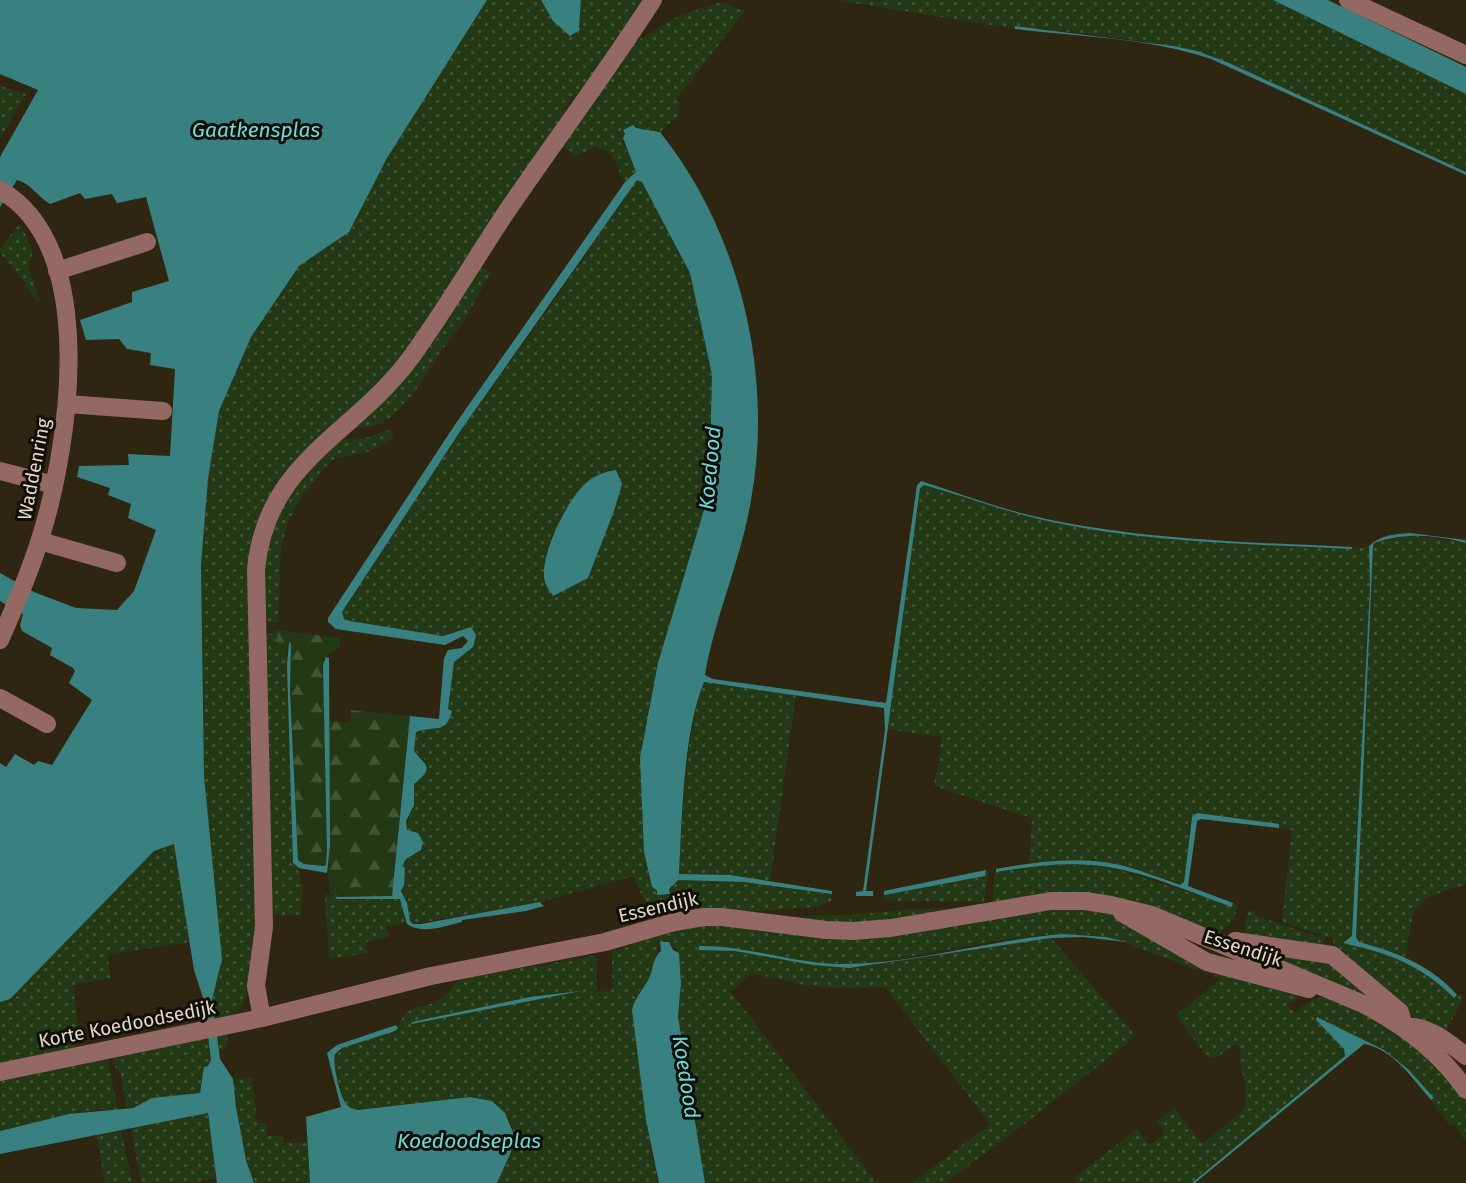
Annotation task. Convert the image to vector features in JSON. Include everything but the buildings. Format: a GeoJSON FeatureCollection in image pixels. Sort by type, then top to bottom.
{"type":"FeatureCollection","features":[{"type":"Feature","properties":{"kind":"street"},"geometry":{"type":"LineString","coordinates":[[262,1018],[256,986],[264,927],[257,711],[256,569],[266,520],[273,505],[303,464],[378,396],[411,357],[505,214],[653,0]]}},
{"type":"Feature","properties":{"kind":"street"},"geometry":{"type":"LineString","coordinates":[[1348,0],[1466,55]]}},
{"type":"Feature","properties":{"kind":"street","name":"Waddenring"},"geometry":{"type":"LineString","coordinates":[[0,640],[40,541],[54,485],[67,404],[68,332],[57,271],[49,250],[32,218],[21,204],[4,192]]}},
{"type":"Feature","properties":{"kind":"street"},"geometry":{"type":"LineString","coordinates":[[57,271],[147,242]]}},
{"type":"Feature","properties":{"kind":"street","name":"Waddenring"},"geometry":{"type":"LineString","coordinates":[[67,404],[163,411]]}},
{"type":"Feature","properties":{"kind":"street"},"geometry":{"type":"LineString","coordinates":[[0,471],[54,485]]}},
{"type":"Feature","properties":{"kind":"street","name":"Waddenring"},"geometry":{"type":"LineString","coordinates":[[40,541],[117,562]]}},
{"type":"Feature","properties":{"kind":"street"},"geometry":{"type":"LineString","coordinates":[[0,698],[47,724]]}},
{"type":"Feature","properties":{"kind":"street","name":"Essendijk"},"geometry":{"type":"LineString","coordinates":[[262,1018],[431,976],[596,943],[674,922],[704,917],[854,931],[891,928],[1051,901],[1085,901],[1152,915],[1333,990],[1405,1027],[1436,1054],[1466,1090]]}},
{"type":"Feature","properties":{"kind":"street","name":"Essendijk"},"geometry":{"type":"LineString","coordinates":[[1111,905],[1208,962],[1294,986],[1333,990]]}},
{"type":"Feature","properties":{"kind":"street","name":"Essendijk"},"geometry":{"type":"LineString","coordinates":[[1208,937],[1332,955],[1400,1012],[1405,1027]]}},
{"type":"Feature","properties":{"kind":"street","name":"Korte Koedoodsedijk"},"geometry":{"type":"LineString","coordinates":[[0,1072],[262,1018]]}},
{"type":"Feature","properties":{"kind":"street","name":"Essendijk"},"geometry":{"type":"LineString","coordinates":[[1405,1027],[1411,1026],[1434,1034],[1466,1056]]}},
{"type":"Feature","properties":{"kind":"green space"},"geometry":{"type":"Polygon","coordinates":[[[487,0],[541,0],[553,21],[570,36],[580,30],[578,26],[581,0],[646,0],[587,86],[569,103],[408,352],[273,493],[249,686],[258,915],[252,969],[247,995],[241,1007],[232,1016],[206,1024],[206,1017],[215,1015],[212,1000],[222,959],[204,776],[201,565],[208,479],[219,411],[251,337],[299,266],[349,231],[387,158],[487,0]]]}},
{"type":"Feature","properties":{"kind":"green space"},"geometry":{"type":"Polygon","coordinates":[[[835,0],[1273,0],[1466,94],[1466,172],[1229,63],[1203,55],[1124,38],[1016,26],[1015,29],[835,0]]]}},
{"type":"Feature","properties":{"kind":"green space"},"geometry":{"type":"Polygon","coordinates":[[[722,2],[745,11],[676,100],[679,102],[678,116],[660,132],[641,128],[625,134],[623,142],[636,171],[625,182],[608,153],[594,147],[577,156],[561,145],[634,43],[680,15],[722,2]]]}},
{"type":"Feature","properties":{"kind":"green space"},"geometry":{"type":"Polygon","coordinates":[[[0,86],[26,94],[0,139],[0,86]]]}},
{"type":"Feature","properties":{"kind":"green space"},"geometry":{"type":"Polygon","coordinates":[[[637,179],[642,182],[690,273],[712,375],[709,493],[658,663],[644,852],[652,886],[658,895],[670,894],[669,889],[678,880],[744,882],[832,894],[831,901],[817,907],[729,913],[684,908],[654,915],[634,876],[540,902],[413,924],[404,893],[402,872],[403,863],[421,850],[423,842],[418,833],[409,832],[406,827],[414,805],[414,784],[418,781],[425,760],[414,751],[416,731],[445,726],[454,662],[473,647],[461,628],[443,636],[350,621],[344,619],[342,612],[461,430],[637,179]]]}},
{"type":"Feature","properties":{"kind":"green space"},"geometry":{"type":"Polygon","coordinates":[[[19,225],[22,226],[33,252],[28,265],[40,301],[36,301],[0,253],[0,248],[19,225]]]}},
{"type":"Feature","properties":{"kind":"green space"},"geometry":{"type":"Polygon","coordinates":[[[479,265],[491,273],[464,321],[417,389],[397,412],[385,421],[372,426],[355,427],[479,265]]]}},
{"type":"Feature","properties":{"kind":"green space"},"geometry":{"type":"Polygon","coordinates":[[[387,430],[394,434],[392,439],[368,452],[334,459],[301,498],[287,524],[281,549],[278,623],[269,622],[263,617],[267,549],[284,501],[294,486],[340,439],[363,439],[387,430]]]}},
{"type":"Feature","properties":{"kind":"green space"},"geometry":{"type":"Polygon","coordinates":[[[924,484],[1031,517],[1097,530],[1246,544],[1351,549],[1369,546],[1370,587],[1352,936],[1343,942],[1403,961],[1428,976],[1454,998],[1457,995],[1464,997],[1445,1033],[1414,1019],[1334,950],[1333,938],[1326,937],[1322,946],[1245,940],[1245,923],[1249,910],[1255,912],[1254,915],[1321,938],[1321,935],[1282,922],[1292,830],[1279,828],[1279,825],[1191,817],[1184,882],[1180,885],[1127,867],[1093,860],[1029,863],[1032,818],[934,786],[942,737],[886,729],[920,488],[924,484]]]}},
{"type":"Feature","properties":{"kind":"green space"},"geometry":{"type":"Polygon","coordinates":[[[1410,535],[1466,543],[1466,884],[1434,895],[1418,906],[1411,924],[1406,957],[1358,942],[1356,937],[1373,546],[1374,543],[1410,535]]]}},
{"type":"Feature","properties":{"kind":"green space"},"geometry":{"type":"Polygon","coordinates":[[[278,630],[277,648],[287,651],[293,863],[302,881],[301,915],[270,915],[263,637],[278,630]]]}},
{"type":"Feature","properties":{"kind":"green space"},"geometry":{"type":"Polygon","coordinates":[[[278,630],[340,638],[340,646],[327,656],[327,850],[324,866],[304,864],[298,860],[290,690],[291,643],[288,643],[287,651],[277,648],[278,630]]]}},
{"type":"Feature","properties":{"kind":"green space"},"geometry":{"type":"Polygon","coordinates":[[[703,682],[796,695],[770,882],[730,875],[679,874],[688,753],[703,682]]]}},
{"type":"Feature","properties":{"kind":"green space"},"geometry":{"type":"Polygon","coordinates":[[[351,710],[410,716],[392,897],[330,895],[329,721],[350,723],[351,710]]]}},
{"type":"Feature","properties":{"kind":"green space"},"geometry":{"type":"Polygon","coordinates":[[[175,843],[190,942],[107,955],[111,978],[73,985],[80,1037],[37,1035],[80,1039],[72,1049],[0,1065],[0,1002],[10,999],[24,1018],[11,998],[154,851],[175,843]]]}},
{"type":"Feature","properties":{"kind":"green space"},"geometry":{"type":"Polygon","coordinates":[[[1036,865],[1110,867],[1232,906],[1233,903],[1238,905],[1233,921],[1220,933],[1155,910],[996,902],[993,899],[994,869],[996,872],[1036,865]]]}},
{"type":"Feature","properties":{"kind":"green space"},"geometry":{"type":"Polygon","coordinates":[[[986,870],[989,870],[984,902],[897,901],[884,898],[884,895],[984,876],[986,870]]]}},
{"type":"Feature","properties":{"kind":"green space"},"geometry":{"type":"Polygon","coordinates":[[[325,894],[337,897],[337,900],[400,899],[407,923],[386,927],[388,937],[366,942],[367,953],[329,959],[325,894]]]}},
{"type":"Feature","properties":{"kind":"green space"},"geometry":{"type":"Polygon","coordinates":[[[1042,907],[1108,909],[1214,976],[1105,937],[1070,934],[1032,936],[876,962],[842,964],[806,961],[735,948],[699,947],[699,950],[735,951],[813,965],[849,968],[1051,938],[1136,1036],[945,1183],[912,1183],[990,1124],[885,987],[834,988],[798,984],[751,973],[731,992],[877,1183],[705,1183],[678,1016],[681,983],[679,953],[669,942],[660,942],[649,978],[635,998],[651,1150],[659,1183],[497,1183],[513,1147],[514,1133],[508,1118],[497,1106],[474,1097],[354,1110],[344,1102],[333,1062],[334,1056],[342,1048],[399,1029],[398,1024],[410,1010],[441,998],[459,979],[597,955],[597,992],[612,990],[612,951],[631,945],[634,938],[700,923],[785,932],[1042,907]]]}},
{"type":"Feature","properties":{"kind":"green space"},"geometry":{"type":"Polygon","coordinates":[[[914,909],[975,909],[870,925],[774,917],[864,914],[914,909]]]}},
{"type":"Feature","properties":{"kind":"green space"},"geometry":{"type":"Polygon","coordinates":[[[1249,947],[1325,960],[1397,1014],[1249,947]]]}},
{"type":"Feature","properties":{"kind":"green space"},"geometry":{"type":"Polygon","coordinates":[[[1220,973],[1300,991],[1296,999],[1288,1005],[1294,1013],[1308,1002],[1325,996],[1387,1023],[1445,1073],[1466,1100],[1466,1142],[1453,1124],[1450,1126],[1431,1100],[1434,1098],[1409,1070],[1384,1050],[1317,1017],[1316,1020],[1344,1049],[1345,1056],[1192,1183],[1078,1183],[1074,1178],[1137,1129],[1149,1145],[1165,1134],[1157,1121],[1174,1108],[1202,1144],[1243,1111],[1246,1093],[1241,1051],[1236,1044],[1219,1056],[1208,1058],[1176,1015],[1221,979],[1214,976],[1220,973]]]}},
{"type":"Feature","properties":{"kind":"green space"},"geometry":{"type":"Polygon","coordinates":[[[254,1028],[228,1034],[225,1049],[209,1052],[211,1060],[208,1066],[204,1067],[200,1093],[153,1098],[127,1108],[120,1072],[115,1067],[112,1055],[254,1028]]]}},
{"type":"Feature","properties":{"kind":"green space"},"geometry":{"type":"Polygon","coordinates":[[[107,1056],[118,1110],[101,1109],[70,1114],[0,1131],[0,1079],[107,1056]]]}},
{"type":"Feature","properties":{"kind":"green space"},"geometry":{"type":"Polygon","coordinates":[[[252,1077],[257,1123],[266,1123],[267,1136],[282,1136],[284,1143],[307,1142],[310,1183],[254,1183],[240,1131],[233,1079],[252,1077]]]}},
{"type":"Feature","properties":{"kind":"green space"},"geometry":{"type":"Polygon","coordinates":[[[209,1113],[216,1178],[193,1183],[141,1183],[131,1128],[209,1113]]]}},
{"type":"Feature","properties":{"kind":"green space"},"geometry":{"type":"Polygon","coordinates":[[[121,1130],[132,1183],[105,1183],[96,1134],[121,1130]]]}},
{"type":"Feature","properties":{"kind":"water","name":"Gaatkensplas"},"geometry":{"type":"Polygon","coordinates":[[[0,0],[487,0],[387,158],[349,232],[299,266],[251,337],[219,411],[208,479],[201,565],[204,776],[222,959],[212,1000],[220,1059],[233,1079],[246,1160],[254,1183],[217,1183],[208,1113],[0,1154],[0,1131],[69,1114],[133,1108],[152,1098],[200,1093],[204,1067],[208,1066],[211,1060],[204,1001],[194,970],[174,844],[154,851],[10,999],[0,1002],[0,763],[6,767],[15,754],[34,765],[38,761],[52,765],[92,700],[69,683],[75,671],[73,668],[50,655],[52,648],[22,631],[20,625],[23,614],[0,601],[0,573],[34,592],[76,608],[117,610],[134,591],[156,530],[128,518],[131,504],[108,495],[110,488],[77,477],[79,466],[129,465],[128,454],[170,456],[175,369],[150,365],[151,353],[127,349],[119,339],[86,340],[80,320],[132,302],[132,292],[169,281],[146,197],[117,203],[112,194],[85,199],[80,193],[50,204],[17,180],[0,207],[0,157],[38,90],[0,74],[0,0]]]}},
{"type":"Feature","properties":{"kind":"water"},"geometry":{"type":"Polygon","coordinates":[[[541,0],[581,0],[580,30],[570,36],[553,21],[541,0]]]}},
{"type":"Feature","properties":{"kind":"water"},"geometry":{"type":"Polygon","coordinates":[[[1273,0],[1328,0],[1466,67],[1466,94],[1273,0]]]}},
{"type":"Feature","properties":{"kind":"water"},"geometry":{"type":"Polygon","coordinates":[[[1015,26],[1173,46],[1197,51],[1229,63],[1466,172],[1466,175],[1211,59],[1139,42],[1015,29],[1015,26]]]}},
{"type":"Feature","properties":{"kind":"water","name":"Koedood"},"geometry":{"type":"Polygon","coordinates":[[[633,125],[636,128],[660,132],[688,171],[711,214],[730,259],[744,306],[753,355],[758,403],[757,452],[751,500],[705,675],[713,679],[886,703],[917,485],[921,481],[1033,516],[1073,524],[1192,539],[1352,549],[1201,541],[1089,529],[1020,514],[924,485],[920,488],[866,891],[873,891],[873,896],[856,896],[856,892],[863,891],[885,730],[884,708],[704,682],[688,750],[679,874],[730,875],[832,891],[832,894],[744,882],[678,880],[669,889],[670,894],[657,895],[657,890],[652,887],[644,852],[640,758],[658,663],[709,493],[712,375],[690,273],[642,182],[637,180],[461,430],[342,612],[344,619],[350,621],[443,636],[471,627],[476,635],[473,647],[454,662],[448,709],[452,711],[450,719],[439,728],[416,732],[414,751],[425,764],[426,770],[414,784],[414,805],[406,821],[407,830],[418,833],[423,842],[421,850],[406,859],[402,866],[405,868],[401,891],[407,903],[410,921],[413,924],[421,924],[540,902],[544,906],[419,929],[407,924],[400,899],[335,899],[392,896],[410,716],[439,719],[444,658],[448,650],[462,648],[468,641],[463,636],[445,645],[336,629],[328,622],[328,618],[454,426],[625,182],[636,172],[623,138],[623,130],[633,125]]]}},
{"type":"Feature","properties":{"kind":"water"},"geometry":{"type":"Polygon","coordinates":[[[616,470],[622,484],[588,578],[553,596],[546,584],[544,571],[550,544],[563,515],[586,483],[600,474],[616,470]]]}},
{"type":"Feature","properties":{"kind":"water"},"geometry":{"type":"Polygon","coordinates":[[[1410,533],[1465,540],[1466,543],[1443,538],[1409,536],[1374,543],[1373,546],[1356,937],[1359,942],[1399,955],[1436,975],[1457,995],[1454,998],[1429,977],[1403,962],[1343,943],[1352,936],[1370,587],[1369,546],[1383,537],[1410,533]]]}},
{"type":"Feature","properties":{"kind":"water"},"geometry":{"type":"Polygon","coordinates":[[[289,642],[298,860],[304,864],[324,866],[327,850],[323,665],[326,657],[329,658],[330,846],[327,873],[299,868],[293,863],[287,665],[289,642]]]}},
{"type":"Feature","properties":{"kind":"water"},"geometry":{"type":"Polygon","coordinates":[[[1197,813],[1279,824],[1279,828],[1201,819],[1197,821],[1188,886],[1233,903],[1232,907],[1155,879],[1109,867],[1066,864],[996,872],[996,869],[1045,862],[1095,861],[1128,867],[1180,885],[1184,882],[1192,817],[1197,813]]]}},
{"type":"Feature","properties":{"kind":"water"},"geometry":{"type":"Polygon","coordinates":[[[986,870],[985,876],[884,895],[884,891],[986,870]]]}},
{"type":"Feature","properties":{"kind":"water"},"geometry":{"type":"Polygon","coordinates":[[[1063,934],[1106,937],[1126,942],[1083,937],[1051,938],[849,968],[813,965],[735,951],[699,950],[699,946],[717,946],[805,961],[869,963],[1063,934]]]}},
{"type":"Feature","properties":{"kind":"water","name":"Koedood"},"geometry":{"type":"Polygon","coordinates":[[[660,942],[669,942],[673,950],[679,953],[681,983],[678,1016],[705,1183],[659,1183],[646,1120],[632,1010],[661,951],[660,942]]]}},
{"type":"Feature","properties":{"kind":"water"},"geometry":{"type":"Polygon","coordinates":[[[581,991],[411,1024],[530,997],[581,991]]]}},
{"type":"Feature","properties":{"kind":"water"},"geometry":{"type":"Polygon","coordinates":[[[1317,1017],[1384,1050],[1409,1070],[1434,1098],[1431,1100],[1393,1058],[1364,1044],[1192,1183],[1345,1056],[1344,1049],[1316,1020],[1317,1017]]]}},
{"type":"Feature","properties":{"kind":"water","name":"Koedoodseplas"},"geometry":{"type":"Polygon","coordinates":[[[396,1025],[398,1028],[395,1031],[342,1048],[335,1054],[339,1088],[344,1101],[358,1110],[470,1097],[492,1101],[505,1113],[513,1132],[511,1152],[497,1183],[310,1183],[306,1117],[341,1107],[327,1053],[337,1045],[396,1025]]]}}]}
